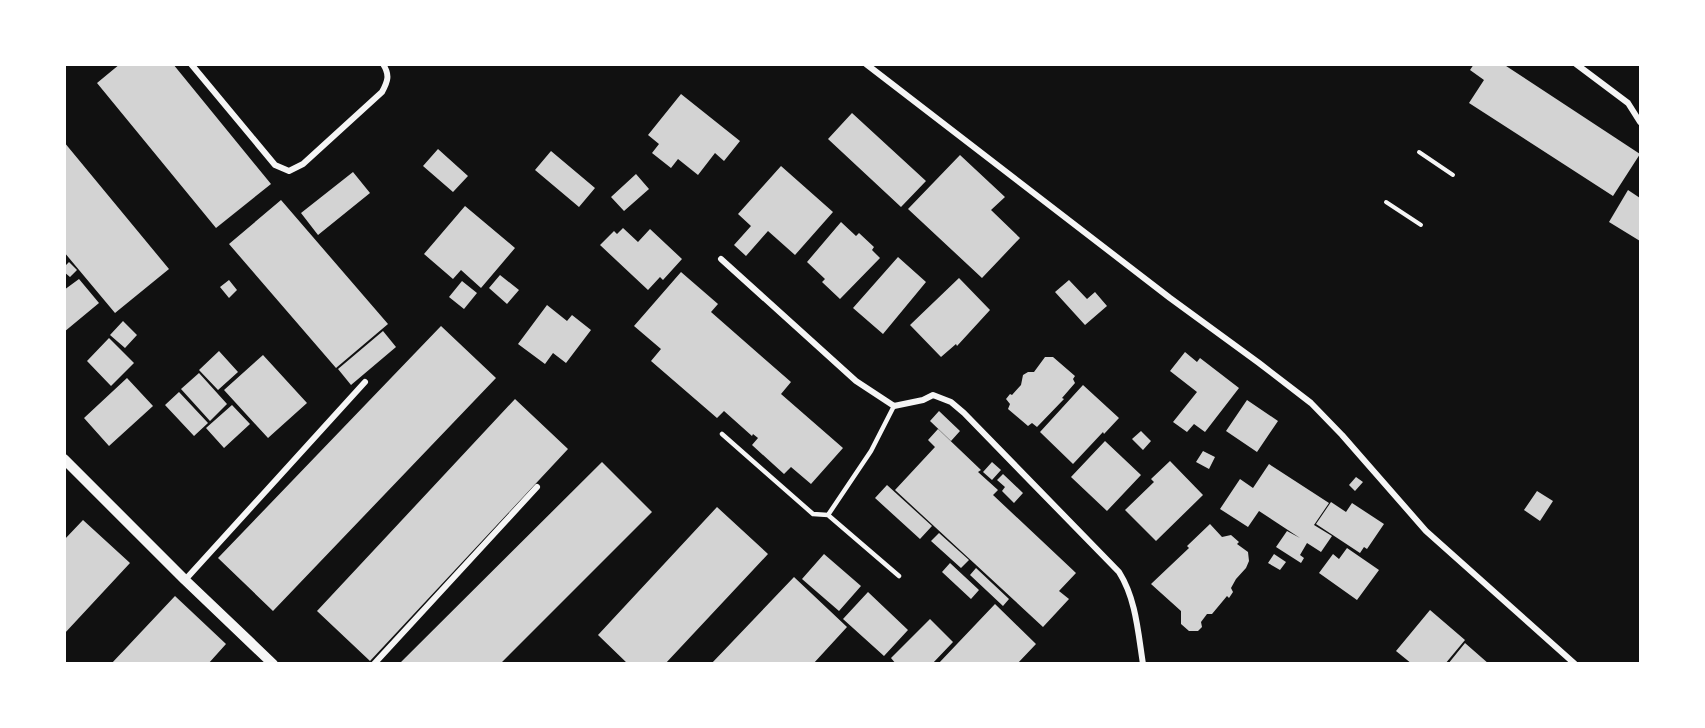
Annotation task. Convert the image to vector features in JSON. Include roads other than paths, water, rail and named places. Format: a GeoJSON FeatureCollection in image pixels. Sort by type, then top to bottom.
{"type":"FeatureCollection","features":[{"type":"Feature","properties":{"kind":"street"},"geometry":{"type":"LineString","coordinates":[[191,64],[275,165],[289,171],[303,164],[382,92],[388,81],[389,73],[383,64]]}},
{"type":"Feature","properties":{"kind":"street"},"geometry":{"type":"LineString","coordinates":[[866,64],[1311,404],[1342,435],[1426,531],[1575,663]]}},
{"type":"Feature","properties":{"kind":"street"},"geometry":{"type":"LineString","coordinates":[[1578,65],[1628,103],[1641,122]]}},
{"type":"Feature","properties":{"kind":"street"},"geometry":{"type":"LineString","coordinates":[[721,259],[856,381],[894,406],[933,396],[951,402],[973,422],[1119,572],[1132,600],[1143,663]]}},
{"type":"Feature","properties":{"kind":"street"},"geometry":{"type":"LineString","coordinates":[[185,580],[365,382]]}},
{"type":"Feature","properties":{"kind":"street"},"geometry":{"type":"LineString","coordinates":[[64,459],[185,580],[273,663]]}},
{"type":"Feature","properties":{"kind":"street"},"geometry":{"type":"LineString","coordinates":[[374,663],[537,487]]}},
{"type":"Feature","properties":{"kind":"lane"},"geometry":{"type":"LineString","coordinates":[[828,515],[871,451],[894,406]]}},
{"type":"Feature","properties":{"kind":"lane"},"geometry":{"type":"LineString","coordinates":[[722,434],[813,514],[828,515],[899,576]]}}]}
